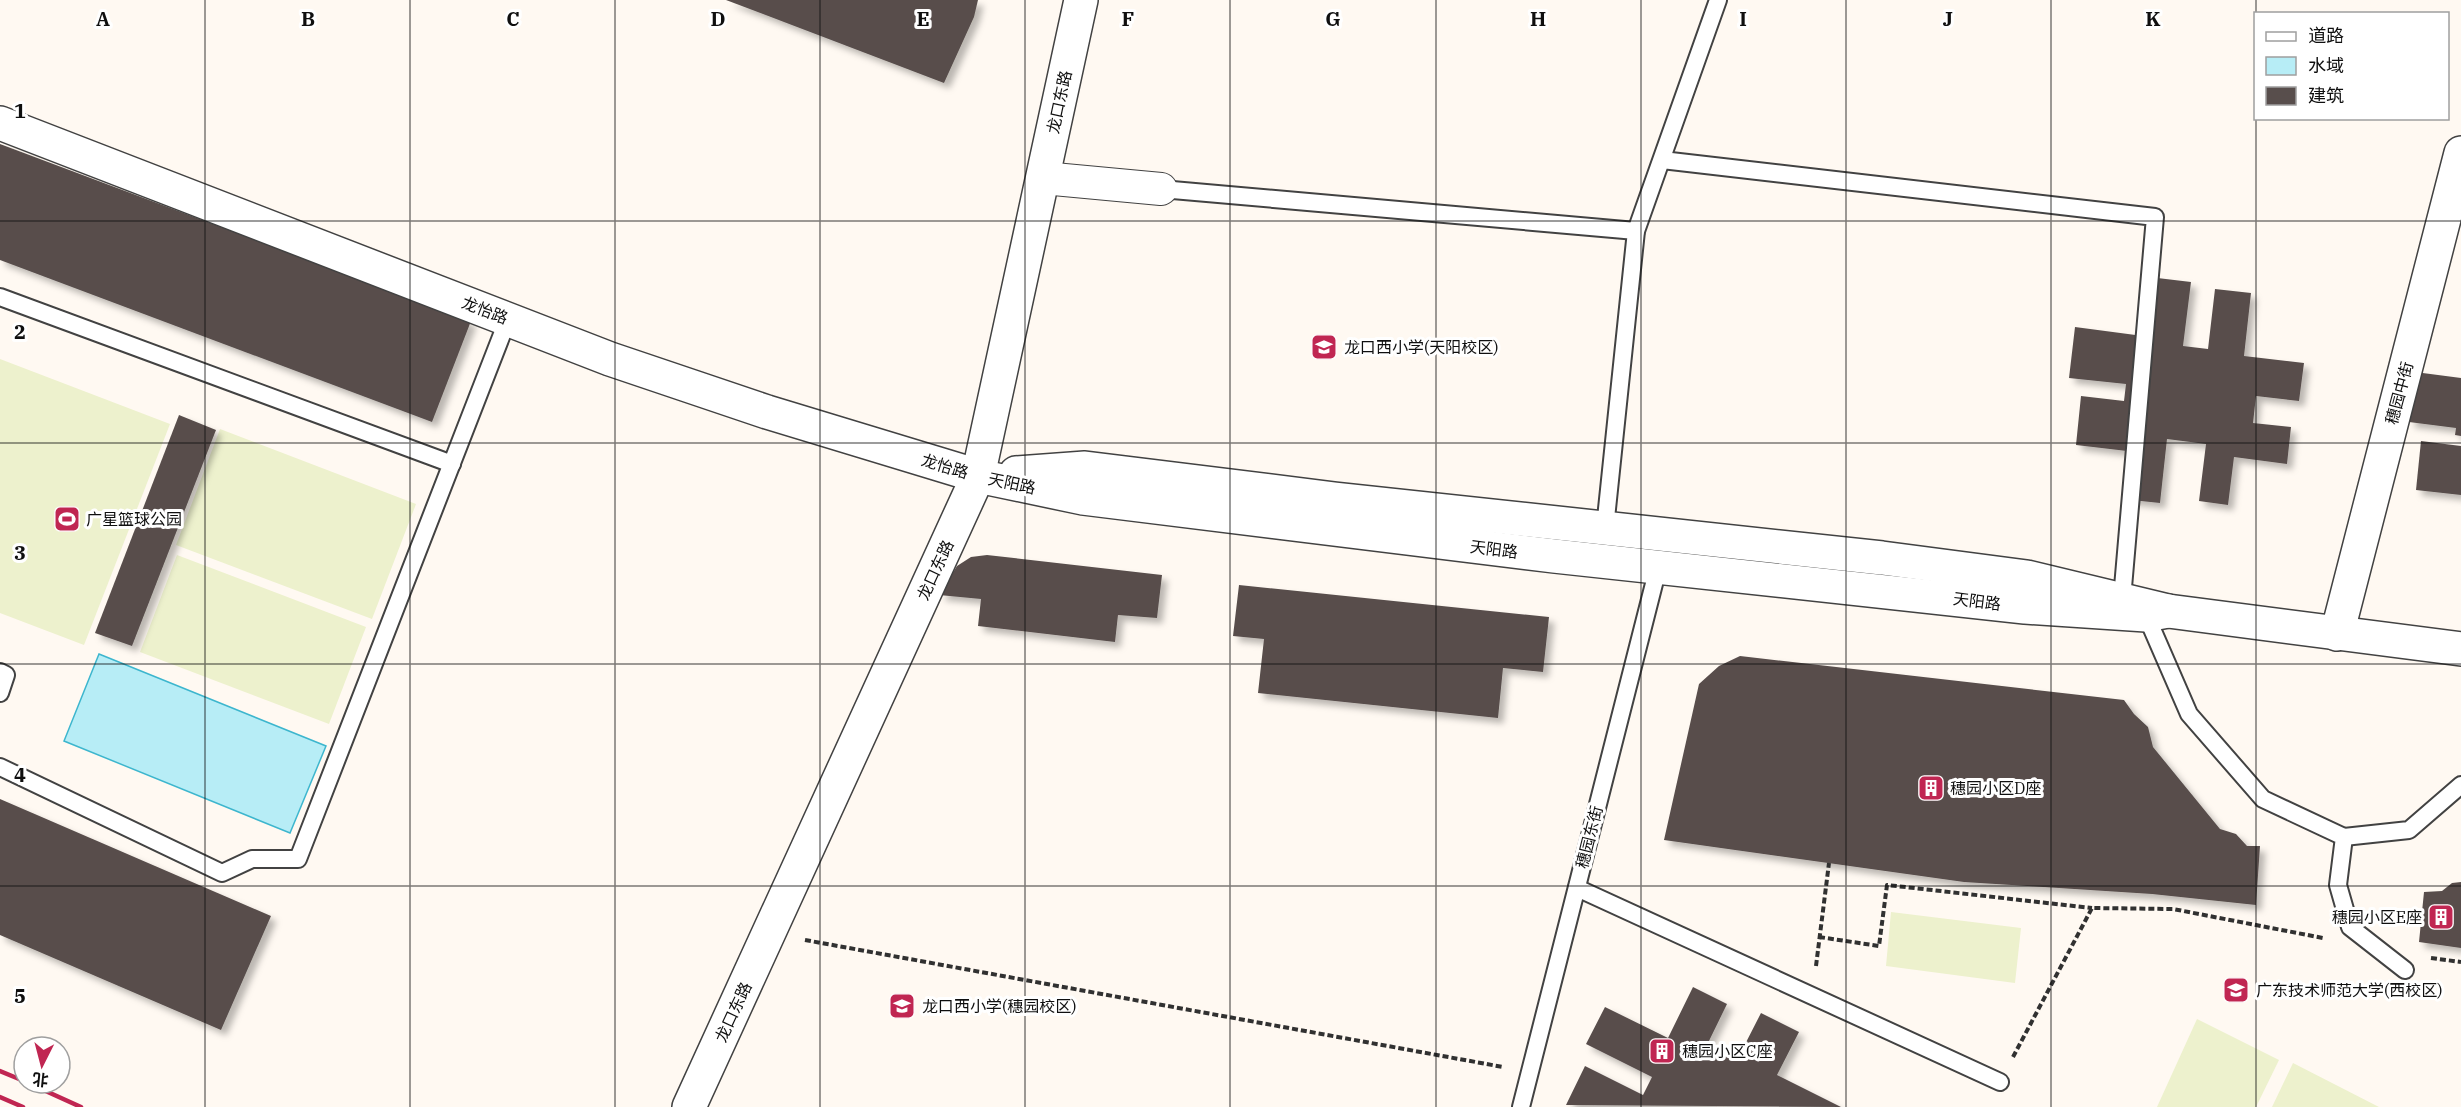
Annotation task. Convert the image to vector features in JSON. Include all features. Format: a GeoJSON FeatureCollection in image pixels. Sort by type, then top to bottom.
{"type":"FeatureCollection","features":[{"type":"Feature","properties":{"kind":"street","name":"龙口东路"},"geometry":{"type":"LineString","coordinates":[[689,1107],[978,476],[1082,0]]}},
{"type":"Feature","properties":{"kind":"street","name":"龙怡路"},"geometry":{"type":"LineString","coordinates":[[0,123],[609,358],[755,408],[978,476]]}},
{"type":"Feature","properties":{"kind":"street","name":"穗园中街"},"geometry":{"type":"LineString","coordinates":[[2337,634],[2461,153]]}},
{"type":"Feature","properties":{"kind":"street"},"geometry":{"type":"LineString","coordinates":[[1043,178],[1161,189]]}},
{"type":"Feature","properties":{"kind":"street","name":"天阳路"},"geometry":{"type":"LineString","coordinates":[[978,476],[1085,468],[1335,499],[2027,577],[2145,608],[2461,650]]}},
{"type":"Feature","properties":{"kind":"street","name":"天阳路"},"geometry":{"type":"LineString","coordinates":[[978,476],[1083,498],[1658,567],[2025,607],[2145,608]]}},
{"type":"Feature","properties":{"kind":"lane"},"geometry":{"type":"LineString","coordinates":[[1605,528],[1636,231],[1718,0]]}},
{"type":"Feature","properties":{"kind":"lane"},"geometry":{"type":"LineString","coordinates":[[1662,160],[2155,217],[2145,608],[2189,714],[2263,799],[2344,837],[2409,830],[2461,785]]}},
{"type":"Feature","properties":{"kind":"lane"},"geometry":{"type":"LineString","coordinates":[[1161,189],[1636,231]]}},
{"type":"Feature","properties":{"kind":"lane"},"geometry":{"type":"LineString","coordinates":[[0,297],[452,464]]}},
{"type":"Feature","properties":{"kind":"lane"},"geometry":{"type":"LineString","coordinates":[[0,767],[222,873],[252,859],[298,859],[508,319]]}},
{"type":"Feature","properties":{"kind":"lane","name":"穗园东街"},"geometry":{"type":"LineString","coordinates":[[1521,1107],[1658,567]]}},
{"type":"Feature","properties":{"kind":"lane"},"geometry":{"type":"LineString","coordinates":[[0,672],[6,675],[0,693]]}},
{"type":"Feature","properties":{"kind":"lane"},"geometry":{"type":"LineString","coordinates":[[2344,837],[2338,885],[2350,927],[2405,970]]}},
{"type":"Feature","properties":{"kind":"lane"},"geometry":{"type":"LineString","coordinates":[[1577,888],[2000,1082]]}},
{"type":"Feature","properties":{"kind":"path"},"geometry":{"type":"LineString","coordinates":[[1812,995],[1829,863]]}},
{"type":"Feature","properties":{"kind":"path"},"geometry":{"type":"LineString","coordinates":[[1819,937],[1879,946],[1887,885],[2092,908],[2173,909],[2461,962]]}},
{"type":"Feature","properties":{"kind":"path"},"geometry":{"type":"LineString","coordinates":[[2000,1082],[2092,908]]}},
{"type":"Feature","properties":{"kind":"path"},"geometry":{"type":"LineString","coordinates":[[769,933],[1530,1072]]}},
{"type":"Feature","properties":{"kind":"green space","name":"广星篮球公园"},"geometry":{"type":"Polygon","coordinates":[[[0,359],[170,424],[84,645],[0,613],[0,359]]]}},
{"type":"Feature","properties":{"kind":"green space"},"geometry":{"type":"Polygon","coordinates":[[[220,429],[416,504],[372,619],[176,545],[220,429]]]}},
{"type":"Feature","properties":{"kind":"green space"},"geometry":{"type":"Polygon","coordinates":[[[177,555],[366,627],[329,724],[140,652],[177,555]]]}},
{"type":"Feature","properties":{"kind":"green space"},"geometry":{"type":"Polygon","coordinates":[[[1891,912],[2021,928],[2015,983],[1886,966],[1891,912]]]}},
{"type":"Feature","properties":{"kind":"green space"},"geometry":{"type":"Polygon","coordinates":[[[2197,1019],[2279,1060],[2256,1107],[2157,1107],[2197,1019]]]}},
{"type":"Feature","properties":{"kind":"green space"},"geometry":{"type":"Polygon","coordinates":[[[2293,1063],[2379,1107],[2272,1107],[2293,1063]]]}},
{"type":"Feature","properties":{"kind":"water"},"geometry":{"type":"Polygon","coordinates":[[[99,654],[326,746],[290,833],[64,741],[99,654]]]}},
{"type":"Feature","properties":{"kind":"building"},"geometry":{"type":"Polygon","coordinates":[[[726,0],[978,0],[974,17],[944,83],[726,0]]]}},
{"type":"Feature","properties":{"kind":"building"},"geometry":{"type":"Polygon","coordinates":[[[0,144],[471,321],[432,422],[0,260],[0,144]]]}},
{"type":"Feature","properties":{"kind":"building"},"geometry":{"type":"Polygon","coordinates":[[[2149,277],[2191,282],[2183,346],[2208,349],[2215,289],[2251,293],[2244,356],[2304,363],[2299,401],[2256,396],[2253,423],[2291,427],[2287,464],[2234,457],[2228,505],[2199,501],[2206,444],[2167,439],[2160,503],[2122,499],[2127,451],[2076,445],[2081,396],[2124,401],[2126,384],[2069,378],[2075,327],[2143,336],[2149,277]]]}},
{"type":"Feature","properties":{"kind":"building"},"geometry":{"type":"Polygon","coordinates":[[[2415,372],[2461,378],[2461,436],[2455,435],[2456,428],[2409,422],[2415,372]]]}},
{"type":"Feature","properties":{"kind":"building"},"geometry":{"type":"Polygon","coordinates":[[[179,415],[216,430],[132,646],[95,633],[179,415]]]}},
{"type":"Feature","properties":{"kind":"building"},"geometry":{"type":"Polygon","coordinates":[[[2421,441],[2461,446],[2461,495],[2416,490],[2421,441]]]}},
{"type":"Feature","properties":{"kind":"building"},"geometry":{"type":"Polygon","coordinates":[[[987,555],[1162,575],[1157,618],[1118,615],[1115,642],[978,626],[981,599],[939,595],[957,566],[971,557],[987,555]]]}},
{"type":"Feature","properties":{"kind":"building"},"geometry":{"type":"Polygon","coordinates":[[[1239,585],[1549,617],[1543,672],[1503,668],[1498,718],[1258,693],[1264,639],[1233,636],[1239,585]]]}},
{"type":"Feature","properties":{"kind":"building","name":"穗园小区D座"},"geometry":{"type":"Polygon","coordinates":[[[1740,656],[2124,700],[2134,714],[2148,727],[2153,747],[2220,829],[2236,834],[2247,846],[2260,846],[2256,905],[2152,894],[1964,882],[1664,840],[1699,684],[1719,666],[1740,656]]]}},
{"type":"Feature","properties":{"kind":"building"},"geometry":{"type":"Polygon","coordinates":[[[0,799],[271,916],[221,1030],[0,935],[0,799]]]}},
{"type":"Feature","properties":{"kind":"building","name":"穗园小区E座"},"geometry":{"type":"Polygon","coordinates":[[[2461,882],[2461,948],[2419,942],[2424,892],[2442,891],[2452,883],[2461,882]]]}},
{"type":"Feature","properties":{"kind":"building","name":"穗园小区C座"},"geometry":{"type":"Polygon","coordinates":[[[1693,987],[1727,1004],[1708,1043],[1738,1058],[1761,1013],[1799,1032],[1777,1075],[1841,1107],[1566,1105],[1585,1066],[1643,1095],[1652,1077],[1586,1044],[1605,1007],[1668,1038],[1693,987]]]}},
{"type":"Feature","properties":{"kind":"railway"},"geometry":{"type":"LineString","coordinates":[[0,1071],[12,1076]]}},
{"type":"Feature","properties":{"kind":"railway"},"geometry":{"type":"LineString","coordinates":[[54,1095],[81,1107]]}},
{"type":"Feature","properties":{"kind":"railway"},"geometry":{"type":"LineString","coordinates":[[0,1097],[23,1107]]}},
{"type":"Feature","properties":{"kind":"place","name":"龙口西小学(天阳校区)"},"geometry":{"type":"Point","coordinates":[1324,347]}},
{"type":"Feature","properties":{"kind":"place","name":"广星篮球公园"},"geometry":{"type":"Point","coordinates":[67,519]}},
{"type":"Feature","properties":{"kind":"place","name":"穗园小区D座"},"geometry":{"type":"Point","coordinates":[1931,788]}},
{"type":"Feature","properties":{"kind":"place","name":"穗园小区E座"},"geometry":{"type":"Point","coordinates":[2441,917]}},
{"type":"Feature","properties":{"kind":"place","name":"广东技术师范大学(西校区)"},"geometry":{"type":"Point","coordinates":[2236,990]}},
{"type":"Feature","properties":{"kind":"place","name":"龙口西小学(穗园校区)"},"geometry":{"type":"Point","coordinates":[902,1006]}},
{"type":"Feature","properties":{"kind":"place","name":"穗园小区C座"},"geometry":{"type":"Point","coordinates":[1662,1051]}}]}
